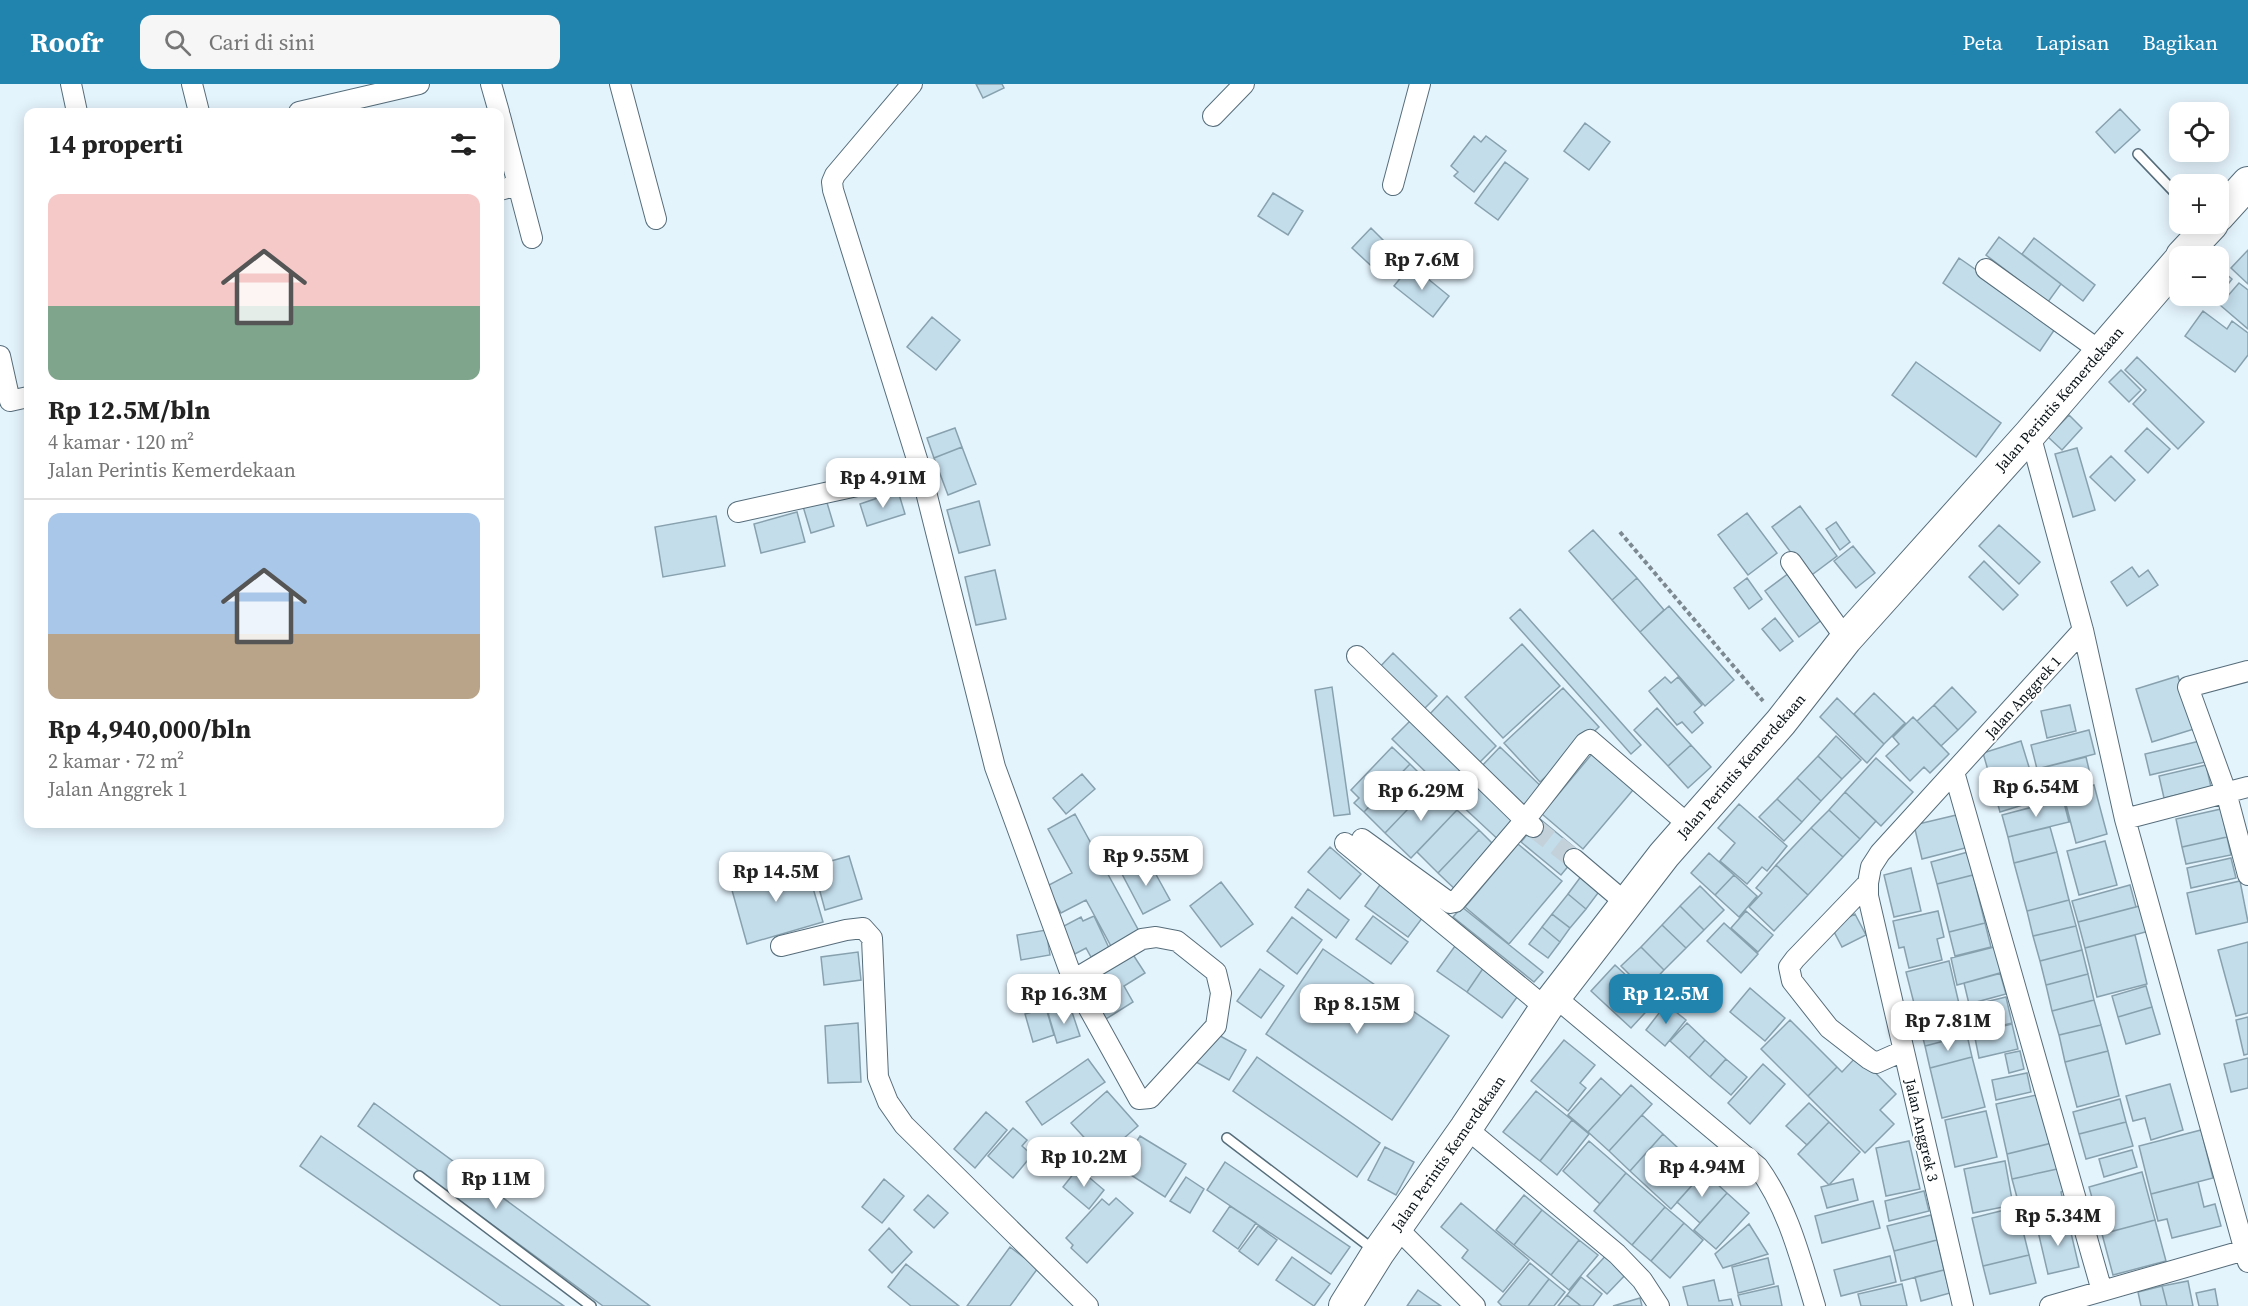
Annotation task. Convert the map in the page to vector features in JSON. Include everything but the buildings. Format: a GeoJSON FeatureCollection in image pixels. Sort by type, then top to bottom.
{"type":"FeatureCollection","features":[{"type":"Feature","properties":{"kind":"main road"},"geometry":{"type":"LineString","coordinates":[[2229,203],[2248,183]]}},
{"type":"Feature","properties":{"kind":"main road"},"geometry":{"type":"LineString","coordinates":[[2190,246],[2201,234]]}},
{"type":"Feature","properties":{"kind":"main road","name":"Jalan Perintis Kemerdekaan"},"geometry":{"type":"LineString","coordinates":[[1345,1306],[1378,1253],[1466,1128],[1550,1002],[1627,903],[1690,826],[1781,722],[1846,639],[2030,434],[2169,273]]}},
{"type":"Feature","properties":{"kind":"street"},"geometry":{"type":"LineString","coordinates":[[71,84],[77,108]]}},
{"type":"Feature","properties":{"kind":"street"},"geometry":{"type":"LineString","coordinates":[[192,84],[198,108]]}},
{"type":"Feature","properties":{"kind":"street"},"geometry":{"type":"LineString","coordinates":[[316,108],[419,84]]}},
{"type":"Feature","properties":{"kind":"street"},"geometry":{"type":"LineString","coordinates":[[491,84],[497,108]]}},
{"type":"Feature","properties":{"kind":"street"},"geometry":{"type":"LineString","coordinates":[[620,84],[656,219]]}},
{"type":"Feature","properties":{"kind":"street"},"geometry":{"type":"LineString","coordinates":[[912,84],[835,175],[832,182],[921,472],[995,767],[1073,980],[1139,1099],[1150,1098],[1216,1026],[1221,993],[1216,972],[1177,941],[1142,939],[1073,980]]}},
{"type":"Feature","properties":{"kind":"street"},"geometry":{"type":"LineString","coordinates":[[1213,116],[1244,84]]}},
{"type":"Feature","properties":{"kind":"street"},"geometry":{"type":"LineString","coordinates":[[1393,185],[1420,84]]}},
{"type":"Feature","properties":{"kind":"street"},"geometry":{"type":"LineString","coordinates":[[504,150],[509,187],[532,238]]}},
{"type":"Feature","properties":{"kind":"street"},"geometry":{"type":"LineString","coordinates":[[1986,269],[2100,351]]}},
{"type":"Feature","properties":{"kind":"street"},"geometry":{"type":"LineString","coordinates":[[0,356],[13,400]]}},
{"type":"Feature","properties":{"kind":"street"},"geometry":{"type":"LineString","coordinates":[[2030,434],[2084,630],[2125,819],[2246,1256],[2050,1306]]}},
{"type":"Feature","properties":{"kind":"street"},"geometry":{"type":"LineString","coordinates":[[738,512],[921,472]]}},
{"type":"Feature","properties":{"kind":"street"},"geometry":{"type":"LineString","coordinates":[[1791,562],[1846,639]]}},
{"type":"Feature","properties":{"kind":"street","name":"Jalan Anggrek 1"},"geometry":{"type":"LineString","coordinates":[[1903,1051],[1876,1062],[1869,1059],[1829,1028],[1791,981],[1789,968],[1868,884],[1871,867],[1880,854],[2084,630]]}},
{"type":"Feature","properties":{"kind":"street"},"geometry":{"type":"LineString","coordinates":[[1357,656],[1529,824]]}},
{"type":"Feature","properties":{"kind":"street"},"geometry":{"type":"LineString","coordinates":[[2248,671],[2188,687],[2226,792],[2248,875]]}},
{"type":"Feature","properties":{"kind":"street"},"geometry":{"type":"LineString","coordinates":[[1690,826],[1590,740],[1585,743],[1529,824],[1455,902],[1450,903],[1354,841],[1550,1002],[1758,1167],[1773,1188],[1788,1221],[1815,1306]]}},
{"type":"Feature","properties":{"kind":"street"},"geometry":{"type":"LineString","coordinates":[[1954,772],[2102,1291]]}},
{"type":"Feature","properties":{"kind":"street"},"geometry":{"type":"LineString","coordinates":[[2125,819],[2248,787]]}},
{"type":"Feature","properties":{"kind":"street"},"geometry":{"type":"LineString","coordinates":[[1574,859],[1627,903]]}},
{"type":"Feature","properties":{"kind":"street","name":"Jalan Anggrek 3"},"geometry":{"type":"LineString","coordinates":[[1868,884],[1868,896],[1963,1306]]}},
{"type":"Feature","properties":{"kind":"street"},"geometry":{"type":"LineString","coordinates":[[781,946],[863,928],[872,938],[878,1077],[888,1102],[904,1125],[1088,1306]]}},
{"type":"Feature","properties":{"kind":"street"},"geometry":{"type":"LineString","coordinates":[[1466,1128],[1617,1254],[1642,1280],[1659,1306]]}},
{"type":"Feature","properties":{"kind":"street"},"geometry":{"type":"LineString","coordinates":[[1396,1228],[1475,1306]]}},
{"type":"Feature","properties":{"kind":"lane"},"geometry":{"type":"LineString","coordinates":[[2138,154],[2169,186]]}},
{"type":"Feature","properties":{"kind":"lane"},"geometry":{"type":"LineString","coordinates":[[1227,1138],[1378,1253]]}},
{"type":"Feature","properties":{"kind":"lane"},"geometry":{"type":"LineString","coordinates":[[419,1176],[591,1306]]}},
{"type":"Feature","properties":{"kind":"path"},"geometry":{"type":"LineString","coordinates":[[1620,532],[1781,722]]}},
{"type":"Feature","properties":{"kind":"tunnel"},"geometry":{"type":"LineString","coordinates":[[1533,827],[1574,859]]}}]}
